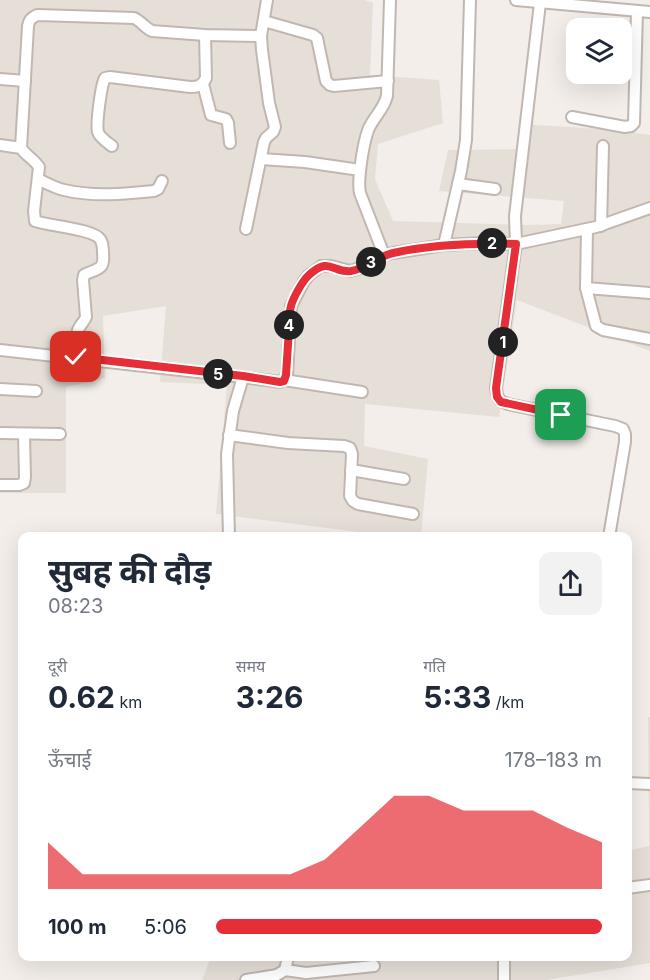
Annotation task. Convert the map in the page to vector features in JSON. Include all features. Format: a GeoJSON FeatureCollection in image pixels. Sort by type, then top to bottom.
{"type":"FeatureCollection","features":[{"type":"Feature","properties":{"kind":"street"},"geometry":{"type":"LineString","coordinates":[[246,229],[264,142],[275,127],[269,103],[261,36],[267,0]]}},
{"type":"Feature","properties":{"kind":"street"},"geometry":{"type":"LineString","coordinates":[[384,255],[358,186],[369,129],[386,102],[390,0]]}},
{"type":"Feature","properties":{"kind":"street"},"geometry":{"type":"LineString","coordinates":[[444,245],[466,140],[470,0]]}},
{"type":"Feature","properties":{"kind":"street"},"geometry":{"type":"LineString","coordinates":[[516,0],[650,12]]}},
{"type":"Feature","properties":{"kind":"street"},"geometry":{"type":"LineString","coordinates":[[540,3],[515,216],[516,244],[496,388],[497,397],[501,402],[623,429],[625,442],[610,532]]}},
{"type":"Feature","properties":{"kind":"street"},"geometry":{"type":"LineString","coordinates":[[572,117],[625,127],[634,123],[637,11]]}},
{"type":"Feature","properties":{"kind":"street"},"geometry":{"type":"LineString","coordinates":[[76,357],[76,336],[86,316],[84,275],[103,265],[102,244],[100,238],[91,233],[35,220],[39,166],[21,148],[29,21],[37,15],[134,18],[140,20],[146,28],[152,31],[261,36]]}},
{"type":"Feature","properties":{"kind":"street"},"geometry":{"type":"LineString","coordinates":[[264,21],[314,35],[317,38],[326,81],[330,85],[388,81]]}},
{"type":"Feature","properties":{"kind":"street"},"geometry":{"type":"LineString","coordinates":[[112,146],[102,138],[98,129],[101,86],[105,78],[198,87],[206,78],[205,35]]}},
{"type":"Feature","properties":{"kind":"street"},"geometry":{"type":"LineString","coordinates":[[0,78],[25,81]]}},
{"type":"Feature","properties":{"kind":"street"},"geometry":{"type":"LineString","coordinates":[[203,84],[211,115],[226,119],[228,123],[230,143]]}},
{"type":"Feature","properties":{"kind":"street"},"geometry":{"type":"LineString","coordinates":[[0,145],[21,148]]}},
{"type":"Feature","properties":{"kind":"street"},"geometry":{"type":"LineString","coordinates":[[602,226],[603,146]]}},
{"type":"Feature","properties":{"kind":"street"},"geometry":{"type":"LineString","coordinates":[[261,159],[305,162],[360,170]]}},
{"type":"Feature","properties":{"kind":"street"},"geometry":{"type":"LineString","coordinates":[[38,179],[65,191],[101,194],[154,191],[158,189],[162,181]]}},
{"type":"Feature","properties":{"kind":"street"},"geometry":{"type":"LineString","coordinates":[[458,184],[495,189]]}},
{"type":"Feature","properties":{"kind":"street"},"geometry":{"type":"LineString","coordinates":[[284,381],[291,306],[304,281],[321,266],[326,265],[350,271],[384,255],[444,245],[516,244],[602,226],[650,208]]}},
{"type":"Feature","properties":{"kind":"street"},"geometry":{"type":"LineString","coordinates":[[587,229],[586,288],[596,326],[603,330],[650,339]]}},
{"type":"Feature","properties":{"kind":"street"},"geometry":{"type":"LineString","coordinates":[[586,288],[650,293]]}},
{"type":"Feature","properties":{"kind":"street"},"geometry":{"type":"LineString","coordinates":[[0,350],[243,376],[362,392]]}},
{"type":"Feature","properties":{"kind":"street"},"geometry":{"type":"LineString","coordinates":[[229,532],[226,465],[233,411],[243,376]]}},
{"type":"Feature","properties":{"kind":"street"},"geometry":{"type":"LineString","coordinates":[[0,389],[36,391]]}},
{"type":"Feature","properties":{"kind":"street"},"geometry":{"type":"LineString","coordinates":[[0,433],[60,434]]}},
{"type":"Feature","properties":{"kind":"street"},"geometry":{"type":"LineString","coordinates":[[0,485],[24,483],[24,434]]}},
{"type":"Feature","properties":{"kind":"street"},"geometry":{"type":"LineString","coordinates":[[230,435],[350,448],[352,501],[413,514]]}},
{"type":"Feature","properties":{"kind":"street"},"geometry":{"type":"LineString","coordinates":[[351,470],[404,478]]}},
{"type":"Feature","properties":{"kind":"street"},"geometry":{"type":"LineString","coordinates":[[632,783],[650,784]]}},
{"type":"Feature","properties":{"kind":"street"},"geometry":{"type":"LineString","coordinates":[[632,887],[650,885]]}},
{"type":"Feature","properties":{"kind":"street"},"geometry":{"type":"LineString","coordinates":[[246,980],[277,975],[285,970],[288,961]]}},
{"type":"Feature","properties":{"kind":"street"},"geometry":{"type":"LineString","coordinates":[[504,961],[504,980]]}},
{"type":"Feature","properties":{"kind":"street"},"geometry":{"type":"LineString","coordinates":[[285,970],[306,972],[374,966]]}},
{"type":"Feature","properties":{"kind":"shaded area"},"geometry":{"type":"Polygon","coordinates":[[[0,0],[365,0],[373,3],[370,75],[439,80],[443,123],[378,144],[375,179],[393,221],[561,224],[564,201],[439,191],[448,150],[521,149],[521,124],[617,130],[650,135],[650,351],[517,300],[499,417],[365,404],[364,446],[428,459],[421,532],[358,532],[216,514],[227,385],[160,382],[166,306],[103,316],[105,378],[66,387],[66,493],[0,493],[0,0]]]}},
{"type":"Feature","properties":{"kind":"shaded area"},"geometry":{"type":"Polygon","coordinates":[[[648,717],[650,717],[650,963],[546,980],[202,980],[209,961],[632,961],[632,850],[649,846],[648,717]]]}},
{"type":"Feature","properties":{"kind":"route"},"geometry":{"type":"LineString","coordinates":[[76,357],[284,381],[291,306],[304,281],[321,266],[326,265],[350,271],[393,253],[444,245],[516,244],[496,388],[497,397],[501,402],[561,415]]}}]}
